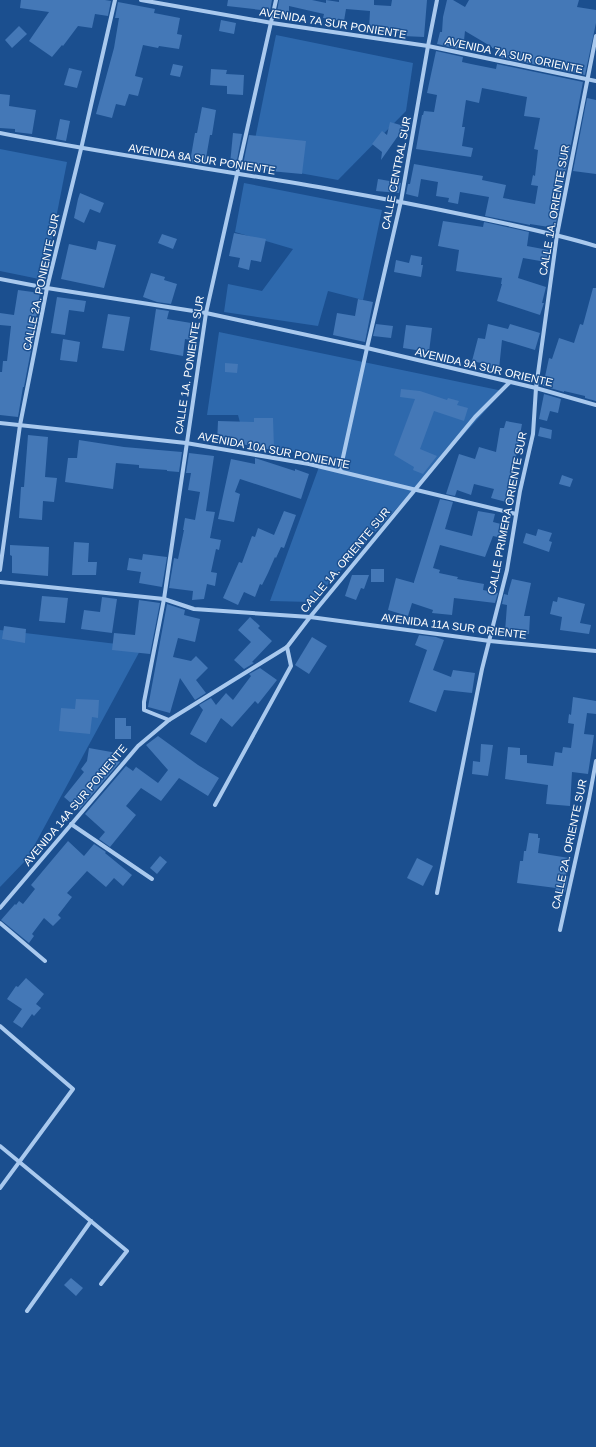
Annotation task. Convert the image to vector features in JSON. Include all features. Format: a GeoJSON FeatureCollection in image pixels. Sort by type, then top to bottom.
{"type":"FeatureCollection","features":[{"type":"Feature","properties":{"kind":"street","name":"CALLE 2A. PONIENTE SUR"},"geometry":{"type":"LineString","coordinates":[[0,570],[20,425],[47,288],[115,0]]}},
{"type":"Feature","properties":{"kind":"street","name":"AVENIDA 7A SUR PONIENTE"},"geometry":{"type":"LineString","coordinates":[[141,0],[272,23],[428,46]]}},
{"type":"Feature","properties":{"kind":"street","name":"CALLE 1A. PONIENTE SUR"},"geometry":{"type":"LineString","coordinates":[[169,720],[144,710],[164,600],[206,313],[276,0]]}},
{"type":"Feature","properties":{"kind":"street","name":"CALLE CENTRAL SUR"},"geometry":{"type":"LineString","coordinates":[[340,471],[401,202],[437,0]]}},
{"type":"Feature","properties":{"kind":"street","name":"CALLE 1A. ORIENTE SUR"},"geometry":{"type":"LineString","coordinates":[[536,388],[557,235],[596,36]]}},
{"type":"Feature","properties":{"kind":"street","name":"AVENIDA 7A SUR ORIENTE"},"geometry":{"type":"LineString","coordinates":[[428,46],[596,81]]}},
{"type":"Feature","properties":{"kind":"street","name":"AVENIDA 8A SUR PONIENTE"},"geometry":{"type":"LineString","coordinates":[[0,133],[81,149],[401,202],[557,235],[596,246]]}},
{"type":"Feature","properties":{"kind":"street","name":"AVENIDA 9A SUR ORIENTE"},"geometry":{"type":"LineString","coordinates":[[0,279],[47,288],[206,313],[367,348],[536,388],[596,405]]}},
{"type":"Feature","properties":{"kind":"street","name":"CALLE 1A. ORIENTE SUR"},"geometry":{"type":"LineString","coordinates":[[169,720],[287,647],[475,417],[510,382]]}},
{"type":"Feature","properties":{"kind":"street","name":"CALLE PRIMERA ORIENTE SUR"},"geometry":{"type":"LineString","coordinates":[[437,893],[482,669],[507,570],[516,514],[533,434],[536,388]]}},
{"type":"Feature","properties":{"kind":"street","name":"AVENIDA 10A SUR PONIENTE"},"geometry":{"type":"LineString","coordinates":[[0,423],[186,443],[309,464],[516,514]]}},
{"type":"Feature","properties":{"kind":"street","name":"AVENIDA 11A SUR ORIENTE"},"geometry":{"type":"LineString","coordinates":[[0,582],[164,600],[194,609],[310,617],[490,641],[596,651]]}},
{"type":"Feature","properties":{"kind":"street"},"geometry":{"type":"LineString","coordinates":[[215,805],[291,666],[287,647]]}},
{"type":"Feature","properties":{"kind":"street","name":"AVENIDA 14A SUR PONIENTE"},"geometry":{"type":"LineString","coordinates":[[0,908],[138,746],[169,720]]}},
{"type":"Feature","properties":{"kind":"street","name":"CALLE 2A. ORIENTE SUR"},"geometry":{"type":"LineString","coordinates":[[560,930],[596,761]]}},
{"type":"Feature","properties":{"kind":"street"},"geometry":{"type":"LineString","coordinates":[[71,824],[152,879]]}},
{"type":"Feature","properties":{"kind":"street"},"geometry":{"type":"LineString","coordinates":[[0,923],[45,961]]}},
{"type":"Feature","properties":{"kind":"street"},"geometry":{"type":"LineString","coordinates":[[0,1026],[74,1089],[0,1188]]}},
{"type":"Feature","properties":{"kind":"street"},"geometry":{"type":"LineString","coordinates":[[0,1146],[127,1251],[101,1284]]}},
{"type":"Feature","properties":{"kind":"street"},"geometry":{"type":"LineString","coordinates":[[26,1311],[91,1221]]}},
{"type":"Feature","properties":{"kind":"shaded area"},"geometry":{"type":"Polygon","coordinates":[[[276,35],[413,63],[406,111],[338,180],[250,164],[276,35]]]}},
{"type":"Feature","properties":{"kind":"shaded area"},"geometry":{"type":"Polygon","coordinates":[[[0,149],[67,162],[44,280],[0,271],[0,149]]]}},
{"type":"Feature","properties":{"kind":"shaded area"},"geometry":{"type":"Polygon","coordinates":[[[244,183],[382,210],[363,300],[328,291],[318,326],[224,312],[228,284],[262,291],[293,249],[235,232],[244,183]]]}},
{"type":"Feature","properties":{"kind":"shaded area"},"geometry":{"type":"Polygon","coordinates":[[[219,332],[503,391],[312,602],[270,601],[323,456],[246,445],[238,415],[207,415],[219,332]]]}},
{"type":"Feature","properties":{"kind":"shaded area"},"geometry":{"type":"Polygon","coordinates":[[[0,630],[142,647],[27,859],[0,887],[0,630]]]}},
{"type":"Feature","properties":{"kind":"building"},"geometry":{"type":"Polygon","coordinates":[[[21,0],[111,1],[108,16],[95,14],[92,28],[78,26],[63,46],[62,45],[52,57],[29,41],[49,12],[20,8],[21,0]]]}},
{"type":"Feature","properties":{"kind":"building"},"geometry":{"type":"Polygon","coordinates":[[[228,0],[272,0],[270,11],[227,6],[228,0]]]}},
{"type":"Feature","properties":{"kind":"building"},"geometry":{"type":"Polygon","coordinates":[[[279,0],[312,0],[326,3],[326,0],[339,2],[339,0],[374,0],[374,5],[391,6],[392,0],[427,0],[424,37],[403,36],[403,33],[369,29],[370,11],[346,9],[344,21],[323,18],[324,14],[289,6],[289,16],[279,15],[279,12],[277,12],[279,0]]]}},
{"type":"Feature","properties":{"kind":"building"},"geometry":{"type":"Polygon","coordinates":[[[447,0],[453,0],[465,7],[469,0],[579,0],[577,7],[596,10],[596,23],[585,75],[498,57],[499,49],[492,48],[465,31],[463,50],[437,44],[440,32],[442,32],[443,17],[447,0]]]}},
{"type":"Feature","properties":{"kind":"building"},"geometry":{"type":"Polygon","coordinates":[[[118,2],[155,9],[154,13],[180,18],[177,34],[182,35],[179,49],[159,46],[158,48],[143,45],[135,76],[143,78],[138,96],[129,94],[125,106],[116,104],[112,118],[96,114],[114,48],[119,18],[115,18],[118,2]]]}},
{"type":"Feature","properties":{"kind":"building"},"geometry":{"type":"Polygon","coordinates":[[[221,20],[236,23],[234,34],[219,31],[221,20]]]}},
{"type":"Feature","properties":{"kind":"building"},"geometry":{"type":"Polygon","coordinates":[[[19,26],[27,34],[12,48],[5,40],[19,26]]]}},
{"type":"Feature","properties":{"kind":"building"},"geometry":{"type":"Polygon","coordinates":[[[436,51],[463,57],[462,62],[471,64],[496,69],[497,64],[583,82],[555,228],[530,225],[485,216],[489,197],[460,192],[458,204],[448,202],[449,198],[436,196],[438,182],[421,179],[418,197],[406,194],[408,184],[410,184],[414,164],[483,176],[482,180],[506,185],[503,198],[535,204],[538,186],[531,185],[533,175],[535,176],[538,150],[534,149],[540,118],[524,116],[527,97],[482,88],[479,103],[466,100],[462,127],[465,127],[462,146],[473,148],[471,157],[416,149],[422,115],[424,111],[434,112],[437,95],[427,93],[436,51]]]}},
{"type":"Feature","properties":{"kind":"building"},"geometry":{"type":"Polygon","coordinates":[[[173,64],[183,66],[180,77],[170,75],[173,64]]]}},
{"type":"Feature","properties":{"kind":"building"},"geometry":{"type":"Polygon","coordinates":[[[69,68],[82,71],[77,88],[64,85],[69,68]]]}},
{"type":"Feature","properties":{"kind":"building"},"geometry":{"type":"Polygon","coordinates":[[[211,69],[227,70],[226,74],[244,75],[243,95],[227,94],[227,86],[210,85],[211,69]]]}},
{"type":"Feature","properties":{"kind":"building"},"geometry":{"type":"Polygon","coordinates":[[[0,94],[10,95],[9,106],[36,110],[32,134],[15,132],[15,129],[0,128],[0,94]]]}},
{"type":"Feature","properties":{"kind":"building"},"geometry":{"type":"Polygon","coordinates":[[[587,98],[596,100],[596,174],[573,171],[587,98]]]}},
{"type":"Feature","properties":{"kind":"building"},"geometry":{"type":"Polygon","coordinates":[[[202,107],[216,110],[205,164],[190,162],[195,133],[197,133],[202,107]]]}},
{"type":"Feature","properties":{"kind":"building"},"geometry":{"type":"Polygon","coordinates":[[[60,119],[70,121],[66,141],[56,139],[60,119]]]}},
{"type":"Feature","properties":{"kind":"building"},"geometry":{"type":"Polygon","coordinates":[[[390,122],[404,126],[401,137],[398,136],[381,160],[382,152],[372,144],[382,131],[387,135],[390,122]]]}},
{"type":"Feature","properties":{"kind":"building"},"geometry":{"type":"Polygon","coordinates":[[[233,133],[242,134],[236,165],[230,164],[233,133]]]}},
{"type":"Feature","properties":{"kind":"building"},"geometry":{"type":"Polygon","coordinates":[[[249,135],[306,141],[302,174],[250,169],[250,166],[243,165],[249,135]]]}},
{"type":"Feature","properties":{"kind":"building"},"geometry":{"type":"Polygon","coordinates":[[[378,179],[401,183],[399,193],[376,191],[378,179]]]}},
{"type":"Feature","properties":{"kind":"building"},"geometry":{"type":"Polygon","coordinates":[[[80,193],[104,203],[100,213],[90,209],[84,223],[74,218],[80,193]]]}},
{"type":"Feature","properties":{"kind":"building"},"geometry":{"type":"Polygon","coordinates":[[[443,221],[483,227],[484,222],[529,232],[527,246],[548,250],[546,262],[523,258],[518,278],[546,287],[542,303],[544,303],[540,315],[497,301],[502,284],[502,278],[456,271],[459,250],[438,246],[443,221]]]}},
{"type":"Feature","properties":{"kind":"building"},"geometry":{"type":"Polygon","coordinates":[[[234,233],[266,239],[261,262],[251,260],[249,270],[238,267],[240,258],[229,256],[234,233]]]}},
{"type":"Feature","properties":{"kind":"building"},"geometry":{"type":"Polygon","coordinates":[[[162,234],[177,239],[173,249],[158,243],[162,234]]]}},
{"type":"Feature","properties":{"kind":"building"},"geometry":{"type":"Polygon","coordinates":[[[98,241],[116,245],[104,288],[61,279],[69,244],[96,250],[98,241]]]}},
{"type":"Feature","properties":{"kind":"building"},"geometry":{"type":"Polygon","coordinates":[[[411,255],[422,257],[421,265],[423,265],[421,277],[394,272],[396,260],[409,263],[411,255]]]}},
{"type":"Feature","properties":{"kind":"building"},"geometry":{"type":"Polygon","coordinates":[[[151,273],[165,277],[164,280],[177,284],[171,304],[157,302],[143,297],[151,273]]]}},
{"type":"Feature","properties":{"kind":"building"},"geometry":{"type":"Polygon","coordinates":[[[593,288],[596,288],[596,401],[585,398],[585,396],[543,386],[549,358],[552,359],[559,338],[574,343],[580,324],[583,325],[593,288]]]}},
{"type":"Feature","properties":{"kind":"building"},"geometry":{"type":"Polygon","coordinates":[[[18,290],[40,293],[32,345],[18,417],[0,415],[0,372],[2,372],[3,361],[7,361],[11,326],[0,325],[0,313],[14,315],[18,290]]]}},
{"type":"Feature","properties":{"kind":"building"},"geometry":{"type":"Polygon","coordinates":[[[57,297],[86,301],[84,312],[69,310],[65,335],[51,333],[57,297]]]}},
{"type":"Feature","properties":{"kind":"building"},"geometry":{"type":"Polygon","coordinates":[[[358,299],[373,302],[365,342],[333,335],[337,313],[355,316],[358,299]]]}},
{"type":"Feature","properties":{"kind":"building"},"geometry":{"type":"Polygon","coordinates":[[[156,309],[169,311],[167,319],[197,324],[195,341],[185,339],[183,356],[150,350],[156,309]]]}},
{"type":"Feature","properties":{"kind":"building"},"geometry":{"type":"Polygon","coordinates":[[[108,314],[130,317],[124,351],[102,348],[108,314]]]}},
{"type":"Feature","properties":{"kind":"building"},"geometry":{"type":"Polygon","coordinates":[[[376,324],[393,326],[391,338],[373,336],[376,324]]]}},
{"type":"Feature","properties":{"kind":"building"},"geometry":{"type":"Polygon","coordinates":[[[488,324],[508,329],[510,324],[540,333],[535,350],[502,340],[499,369],[490,368],[490,365],[472,361],[478,338],[485,339],[488,324]]]}},
{"type":"Feature","properties":{"kind":"building"},"geometry":{"type":"Polygon","coordinates":[[[406,325],[432,328],[429,352],[403,348],[406,325]]]}},
{"type":"Feature","properties":{"kind":"building"},"geometry":{"type":"Polygon","coordinates":[[[63,339],[80,342],[77,362],[60,360],[63,339]]]}},
{"type":"Feature","properties":{"kind":"building"},"geometry":{"type":"Polygon","coordinates":[[[225,363],[238,364],[237,373],[225,372],[225,363]]]}},
{"type":"Feature","properties":{"kind":"building"},"geometry":{"type":"Polygon","coordinates":[[[401,389],[420,391],[447,400],[448,398],[459,401],[457,405],[468,408],[464,421],[434,411],[420,449],[437,456],[423,474],[413,470],[414,467],[394,455],[415,399],[400,397],[401,389]]]}},
{"type":"Feature","properties":{"kind":"building"},"geometry":{"type":"Polygon","coordinates":[[[544,394],[561,399],[558,413],[550,411],[547,421],[539,419],[544,394]]]}},
{"type":"Feature","properties":{"kind":"building"},"geometry":{"type":"Polygon","coordinates":[[[254,418],[273,418],[274,449],[255,449],[255,445],[217,444],[218,421],[254,422],[254,418]]]}},
{"type":"Feature","properties":{"kind":"building"},"geometry":{"type":"Polygon","coordinates":[[[506,421],[522,424],[510,489],[514,490],[510,503],[491,498],[494,489],[474,484],[471,495],[457,490],[455,496],[446,494],[459,454],[475,459],[479,447],[496,452],[500,428],[504,428],[506,421]]]}},
{"type":"Feature","properties":{"kind":"building"},"geometry":{"type":"Polygon","coordinates":[[[540,427],[552,430],[551,439],[538,436],[540,427]]]}},
{"type":"Feature","properties":{"kind":"building"},"geometry":{"type":"Polygon","coordinates":[[[28,435],[48,437],[45,477],[57,478],[54,502],[43,501],[42,520],[19,518],[21,487],[24,487],[28,435]]]}},
{"type":"Feature","properties":{"kind":"building"},"geometry":{"type":"Polygon","coordinates":[[[79,440],[124,447],[182,452],[179,472],[139,468],[139,465],[116,463],[113,489],[65,482],[68,458],[77,458],[79,440]]]}},
{"type":"Feature","properties":{"kind":"building"},"geometry":{"type":"Polygon","coordinates":[[[189,453],[214,456],[206,511],[215,512],[210,538],[221,540],[219,550],[216,549],[211,572],[217,573],[215,586],[207,584],[204,599],[192,600],[193,591],[169,588],[174,558],[178,559],[185,518],[195,520],[200,492],[188,490],[191,473],[186,473],[189,453]]]}},
{"type":"Feature","properties":{"kind":"building"},"geometry":{"type":"Polygon","coordinates":[[[255,458],[309,474],[301,499],[240,479],[235,492],[240,494],[234,522],[218,519],[231,459],[255,464],[255,458]]]}},
{"type":"Feature","properties":{"kind":"building"},"geometry":{"type":"Polygon","coordinates":[[[562,475],[573,479],[570,487],[559,484],[562,475]]]}},
{"type":"Feature","properties":{"kind":"building"},"geometry":{"type":"Polygon","coordinates":[[[440,499],[453,502],[445,529],[472,536],[478,511],[495,514],[493,522],[505,525],[502,538],[493,536],[485,557],[440,545],[433,568],[440,570],[439,573],[458,577],[457,579],[484,584],[483,590],[498,593],[495,603],[454,598],[452,615],[432,613],[433,610],[412,603],[408,616],[388,610],[396,578],[414,583],[440,499]]]}},
{"type":"Feature","properties":{"kind":"building"},"geometry":{"type":"Polygon","coordinates":[[[284,511],[296,515],[284,548],[281,547],[276,558],[275,557],[262,585],[260,584],[255,597],[244,592],[238,605],[223,598],[239,562],[242,563],[252,536],[255,537],[258,528],[274,535],[284,511]]]}},
{"type":"Feature","properties":{"kind":"building"},"geometry":{"type":"Polygon","coordinates":[[[538,529],[552,533],[549,541],[552,542],[549,552],[523,543],[526,533],[536,536],[538,529]]]}},
{"type":"Feature","properties":{"kind":"building"},"geometry":{"type":"Polygon","coordinates":[[[74,542],[89,543],[88,562],[97,562],[96,575],[72,575],[74,542]]]}},
{"type":"Feature","properties":{"kind":"building"},"geometry":{"type":"Polygon","coordinates":[[[10,545],[49,547],[48,576],[12,573],[12,556],[10,555],[10,545]]]}},
{"type":"Feature","properties":{"kind":"building"},"geometry":{"type":"Polygon","coordinates":[[[143,554],[167,557],[162,587],[139,583],[141,572],[127,570],[129,558],[142,560],[143,554]]]}},
{"type":"Feature","properties":{"kind":"building"},"geometry":{"type":"Polygon","coordinates":[[[371,569],[384,569],[384,582],[371,582],[371,569]]]}},
{"type":"Feature","properties":{"kind":"building"},"geometry":{"type":"Polygon","coordinates":[[[352,575],[369,575],[364,589],[361,588],[356,600],[345,596],[352,575]]]}},
{"type":"Feature","properties":{"kind":"building"},"geometry":{"type":"Polygon","coordinates":[[[512,579],[531,583],[524,616],[530,616],[529,634],[505,632],[507,605],[502,604],[504,594],[508,595],[512,579]]]}},
{"type":"Feature","properties":{"kind":"building"},"geometry":{"type":"Polygon","coordinates":[[[42,596],[68,598],[65,623],[39,621],[42,596]]]}},
{"type":"Feature","properties":{"kind":"building"},"geometry":{"type":"Polygon","coordinates":[[[102,597],[117,599],[112,633],[81,629],[84,610],[100,612],[102,597]]]}},
{"type":"Feature","properties":{"kind":"building"},"geometry":{"type":"Polygon","coordinates":[[[558,597],[585,604],[580,623],[591,625],[589,634],[560,630],[562,617],[550,614],[553,601],[557,602],[558,597]]]}},
{"type":"Feature","properties":{"kind":"building"},"geometry":{"type":"Polygon","coordinates":[[[139,600],[160,603],[150,654],[112,650],[114,633],[135,635],[139,600]]]}},
{"type":"Feature","properties":{"kind":"building"},"geometry":{"type":"Polygon","coordinates":[[[167,604],[185,610],[184,615],[200,619],[195,642],[178,638],[173,657],[191,661],[196,656],[208,668],[196,680],[206,693],[195,700],[180,678],[170,713],[148,707],[167,604]]]}},
{"type":"Feature","properties":{"kind":"building"},"geometry":{"type":"Polygon","coordinates":[[[250,617],[260,626],[258,628],[272,641],[252,662],[254,663],[244,669],[234,660],[251,642],[238,630],[250,617]]]}},
{"type":"Feature","properties":{"kind":"building"},"geometry":{"type":"Polygon","coordinates":[[[4,626],[26,629],[25,643],[2,639],[4,626]]]}},
{"type":"Feature","properties":{"kind":"building"},"geometry":{"type":"Polygon","coordinates":[[[419,635],[436,637],[444,640],[433,670],[451,677],[453,670],[475,673],[472,693],[444,690],[436,712],[409,702],[427,650],[415,645],[419,635]]]}},
{"type":"Feature","properties":{"kind":"building"},"geometry":{"type":"Polygon","coordinates":[[[312,637],[327,646],[309,674],[295,665],[312,637]]]}},
{"type":"Feature","properties":{"kind":"building"},"geometry":{"type":"Polygon","coordinates":[[[260,668],[277,680],[258,704],[255,701],[232,727],[221,718],[206,743],[190,734],[203,710],[199,705],[211,698],[216,705],[226,693],[233,700],[251,676],[249,674],[260,668]]]}},
{"type":"Feature","properties":{"kind":"building"},"geometry":{"type":"Polygon","coordinates":[[[573,697],[596,701],[596,714],[587,713],[584,734],[594,735],[588,774],[572,772],[570,806],[546,804],[548,785],[505,779],[508,747],[520,748],[520,755],[527,755],[527,763],[553,766],[555,752],[562,753],[563,747],[571,748],[574,724],[568,723],[569,714],[571,715],[573,697]]]}},
{"type":"Feature","properties":{"kind":"building"},"geometry":{"type":"Polygon","coordinates":[[[76,699],[99,700],[98,718],[92,717],[90,734],[59,731],[61,708],[75,709],[76,699]]]}},
{"type":"Feature","properties":{"kind":"building"},"geometry":{"type":"Polygon","coordinates":[[[115,718],[126,718],[126,726],[131,726],[131,739],[115,739],[115,718]]]}},
{"type":"Feature","properties":{"kind":"building"},"geometry":{"type":"Polygon","coordinates":[[[158,736],[198,765],[219,778],[208,796],[179,778],[161,801],[141,788],[126,806],[136,815],[110,847],[99,839],[105,832],[85,814],[126,766],[133,771],[136,767],[158,783],[168,770],[146,745],[158,736]]]}},
{"type":"Feature","properties":{"kind":"building"},"geometry":{"type":"Polygon","coordinates":[[[481,744],[493,745],[488,776],[472,774],[473,761],[480,762],[481,744]]]}},
{"type":"Feature","properties":{"kind":"building"},"geometry":{"type":"Polygon","coordinates":[[[89,748],[117,753],[116,759],[120,762],[79,810],[64,797],[84,772],[81,769],[87,761],[89,748]]]}},
{"type":"Feature","properties":{"kind":"building"},"geometry":{"type":"Polygon","coordinates":[[[529,833],[538,834],[538,838],[540,838],[538,853],[569,858],[565,892],[555,891],[556,888],[517,883],[520,861],[523,861],[529,833]]]}},
{"type":"Feature","properties":{"kind":"building"},"geometry":{"type":"Polygon","coordinates":[[[68,841],[84,856],[94,844],[106,852],[105,853],[132,875],[123,886],[114,878],[106,887],[87,871],[67,893],[72,897],[58,915],[61,918],[53,926],[44,918],[32,934],[34,936],[29,943],[1,920],[19,901],[23,904],[35,889],[31,885],[68,841]]]}},
{"type":"Feature","properties":{"kind":"building"},"geometry":{"type":"Polygon","coordinates":[[[160,856],[167,862],[157,874],[150,868],[160,856]]]}},
{"type":"Feature","properties":{"kind":"building"},"geometry":{"type":"Polygon","coordinates":[[[417,858],[433,866],[423,886],[407,878],[417,858]]]}},
{"type":"Feature","properties":{"kind":"building"},"geometry":{"type":"Polygon","coordinates":[[[26,978],[44,994],[36,1004],[41,1008],[34,1016],[32,1014],[22,1028],[13,1022],[22,1009],[7,999],[16,986],[18,987],[26,978]]]}},
{"type":"Feature","properties":{"kind":"building"},"geometry":{"type":"Polygon","coordinates":[[[71,1278],[83,1288],[76,1296],[64,1285],[71,1278]]]}}]}
